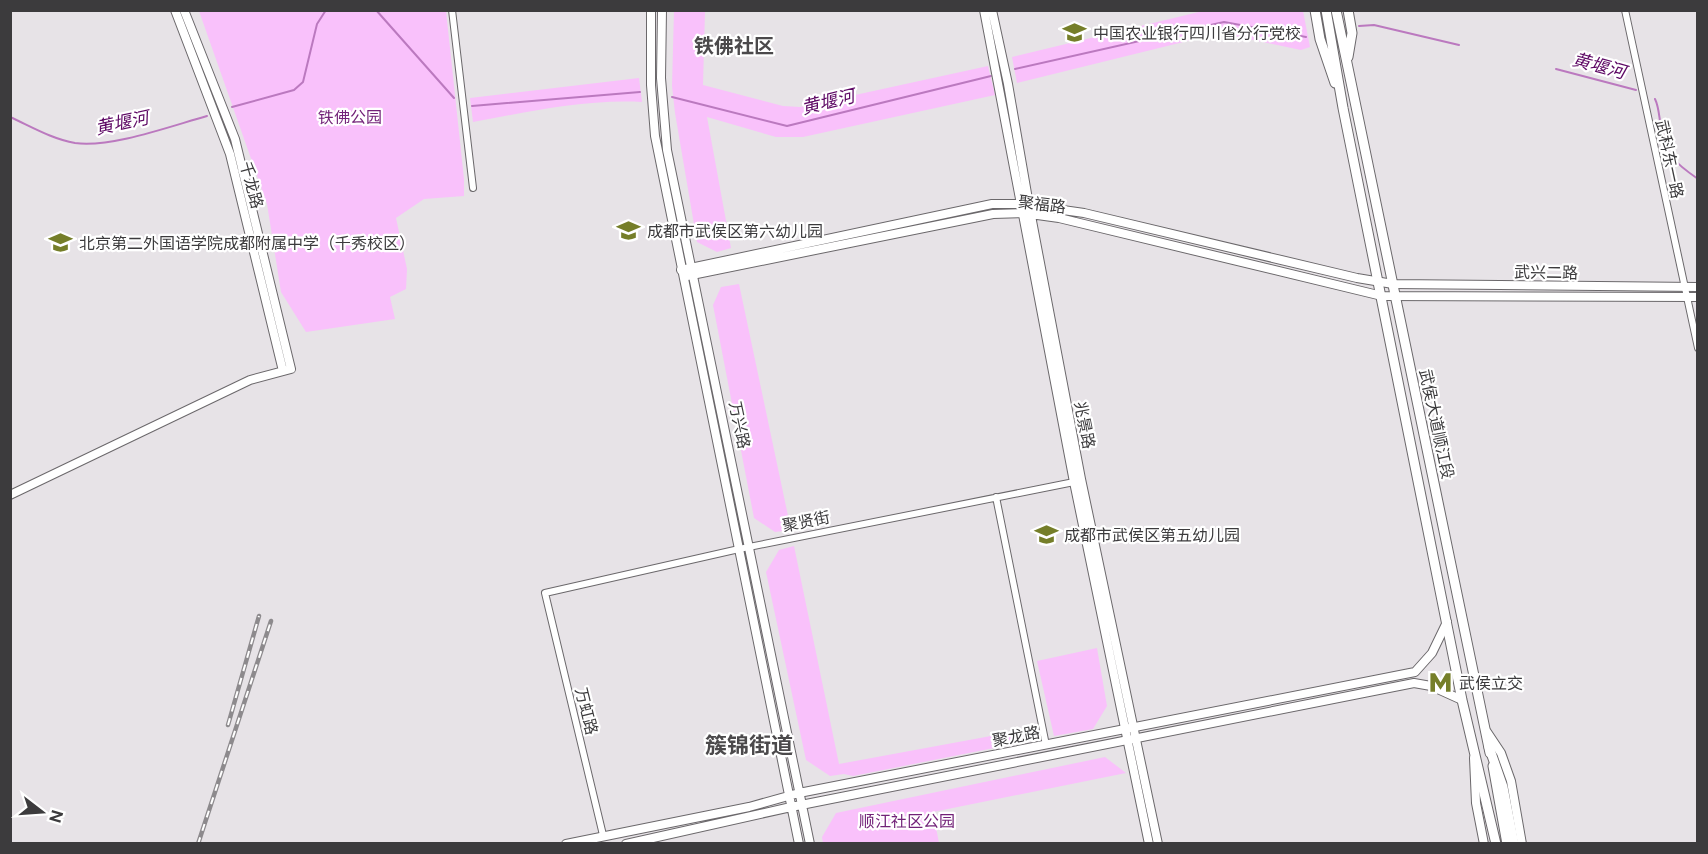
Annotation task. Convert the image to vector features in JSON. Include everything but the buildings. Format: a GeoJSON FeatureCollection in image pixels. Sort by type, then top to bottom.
{"type":"FeatureCollection","features":[{"type":"Feature","properties":{"kind":"main road"},"geometry":{"type":"LineString","coordinates":[[651,10],[651,86],[654,127],[799,843]]}},
{"type":"Feature","properties":{"kind":"main road","name":"万兴路"},"geometry":{"type":"LineString","coordinates":[[662,10],[660,78],[668,150],[810,843]]}},
{"type":"Feature","properties":{"kind":"main road"},"geometry":{"type":"LineString","coordinates":[[1315,10],[1320,39],[1343,108]]}},
{"type":"Feature","properties":{"kind":"main road","name":"武侯大道顺江段"},"geometry":{"type":"LineString","coordinates":[[1326,10],[1343,108],[1462,700],[1496,843]]}},
{"type":"Feature","properties":{"kind":"main road","name":"武侯大道顺江段"},"geometry":{"type":"LineString","coordinates":[[1336,10],[1486,731],[1507,843]]}},
{"type":"Feature","properties":{"kind":"main road"},"geometry":{"type":"LineString","coordinates":[[1348,10],[1352,33],[1348,62]]}},
{"type":"Feature","properties":{"kind":"main road"},"geometry":{"type":"LineString","coordinates":[[1398,376],[1411,372]]}},
{"type":"Feature","properties":{"kind":"main road","name":"聚龙路"},"geometry":{"type":"LineString","coordinates":[[566,843],[749,807],[799,793],[1415,672],[1432,653],[1447,622]]}},
{"type":"Feature","properties":{"kind":"main road","name":"聚龙路"},"geometry":{"type":"LineString","coordinates":[[626,843],[791,807],[1414,683],[1431,686],[1462,700]]}},
{"type":"Feature","properties":{"kind":"main road"},"geometry":{"type":"LineString","coordinates":[[1489,747],[1503,787],[1514,843]]}},
{"type":"Feature","properties":{"kind":"street","name":"千龙路"},"geometry":{"type":"LineString","coordinates":[[175,10],[230,154],[287,370]]}},
{"type":"Feature","properties":{"kind":"street","name":"千龙路"},"geometry":{"type":"LineString","coordinates":[[184,10],[235,139],[287,370]]}},
{"type":"Feature","properties":{"kind":"street"},"geometry":{"type":"LineString","coordinates":[[452,10],[473,188]]}},
{"type":"Feature","properties":{"kind":"street","name":"兆景路"},"geometry":{"type":"LineString","coordinates":[[984,10],[1082,479],[1129,728]]}},
{"type":"Feature","properties":{"kind":"street","name":"兆景路"},"geometry":{"type":"LineString","coordinates":[[992,10],[1008,84],[1026,209],[1074,482],[1129,728],[1158,843]]}},
{"type":"Feature","properties":{"kind":"street","name":"武科东一路"},"geometry":{"type":"LineString","coordinates":[[1625,10],[1698,348]]}},
{"type":"Feature","properties":{"kind":"street","name":"聚福路"},"geometry":{"type":"LineString","coordinates":[[682,273],[1026,209],[1382,296],[1698,297]]}},
{"type":"Feature","properties":{"kind":"street","name":"武兴二路"},"geometry":{"type":"LineString","coordinates":[[1026,209],[1084,213],[1394,284],[1698,287]]}},
{"type":"Feature","properties":{"kind":"street"},"geometry":{"type":"LineString","coordinates":[[10,495],[250,380],[287,370]]}},
{"type":"Feature","properties":{"kind":"street","name":"聚贤街"},"geometry":{"type":"LineString","coordinates":[[545,593],[750,546],[1074,482]]}},
{"type":"Feature","properties":{"kind":"street"},"geometry":{"type":"LineString","coordinates":[[996,497],[1046,745]]}},
{"type":"Feature","properties":{"kind":"street","name":"万虹路"},"geometry":{"type":"LineString","coordinates":[[545,593],[603,835]]}},
{"type":"Feature","properties":{"kind":"street"},"geometry":{"type":"LineString","coordinates":[[1486,731],[1501,753],[1511,781],[1522,843]]}},
{"type":"Feature","properties":{"kind":"street","name":"兆景路"},"geometry":{"type":"LineString","coordinates":[[1132,740],[1149,843]]}},
{"type":"Feature","properties":{"kind":"street"},"geometry":{"type":"LineString","coordinates":[[1475,754],[1476,803],[1484,843]]}},
{"type":"Feature","properties":{"kind":"green space","name":"铁佛公园"},"geometry":{"type":"Polygon","coordinates":[[[199,11],[446,11],[464,196],[424,199],[396,218],[407,269],[406,289],[390,297],[395,319],[306,332],[281,292],[267,204],[199,11]]]}},
{"type":"Feature","properties":{"kind":"green space"},"geometry":{"type":"Polygon","coordinates":[[[674,11],[705,11],[703,85],[783,106],[800,107],[988,66],[995,95],[803,137],[776,137],[707,117],[731,248],[717,252],[697,242],[672,86],[674,11]]]}},
{"type":"Feature","properties":{"kind":"green space"},"geometry":{"type":"Polygon","coordinates":[[[1203,11],[1303,11],[1310,47],[1301,50],[1220,33],[1017,83],[1012,57],[1203,11]]]}},
{"type":"Feature","properties":{"kind":"green space"},"geometry":{"type":"Polygon","coordinates":[[[639,78],[642,102],[578,104],[473,122],[470,98],[639,78]]]}},
{"type":"Feature","properties":{"kind":"green space"},"geometry":{"type":"Polygon","coordinates":[[[739,284],[791,530],[775,532],[754,518],[713,305],[721,287],[739,284]]]}},
{"type":"Feature","properties":{"kind":"green space"},"geometry":{"type":"Polygon","coordinates":[[[794,546],[839,764],[1035,728],[1034,740],[853,776],[844,774],[830,776],[806,760],[766,572],[779,550],[794,546]]]}},
{"type":"Feature","properties":{"kind":"green space"},"geometry":{"type":"Polygon","coordinates":[[[1097,648],[1107,706],[1093,729],[1054,736],[1037,661],[1097,648]]]}},
{"type":"Feature","properties":{"kind":"green space","name":"顺江社区公园"},"geometry":{"type":"Polygon","coordinates":[[[1105,757],[1126,773],[933,812],[939,843],[823,843],[822,837],[836,813],[1105,757]]]}},
{"type":"Feature","properties":{"kind":"waterway","name":"黄堰河"},"geometry":{"type":"LineString","coordinates":[[232,107],[294,90],[303,82],[317,24],[326,10]]}},
{"type":"Feature","properties":{"kind":"waterway","name":"黄堰河"},"geometry":{"type":"LineString","coordinates":[[376,10],[454,98]]}},
{"type":"Feature","properties":{"kind":"waterway","name":"黄堰河"},"geometry":{"type":"LineString","coordinates":[[1015,69],[1224,22],[1306,37]]}},
{"type":"Feature","properties":{"kind":"waterway","name":"黄堰河"},"geometry":{"type":"LineString","coordinates":[[1359,26],[1374,25],[1459,45]]}},
{"type":"Feature","properties":{"kind":"waterway","name":"黄堰河"},"geometry":{"type":"LineString","coordinates":[[1556,69],[1636,90]]}},
{"type":"Feature","properties":{"kind":"waterway","name":"黄堰河"},"geometry":{"type":"LineString","coordinates":[[672,97],[787,126],[991,76]]}},
{"type":"Feature","properties":{"kind":"waterway","name":"黄堰河"},"geometry":{"type":"LineString","coordinates":[[472,106],[640,92]]}},
{"type":"Feature","properties":{"kind":"waterway","name":"黄堰河"},"geometry":{"type":"LineString","coordinates":[[1655,99],[1668,152],[1677,163],[1698,179]]}},
{"type":"Feature","properties":{"kind":"waterway","name":"黄堰河"},"geometry":{"type":"LineString","coordinates":[[10,117],[58,139],[90,144],[141,135],[207,116]]}},
{"type":"Feature","properties":{"kind":"railway"},"geometry":{"type":"LineString","coordinates":[[228,725],[259,616]]}},
{"type":"Feature","properties":{"kind":"railway"},"geometry":{"type":"LineString","coordinates":[[198,844],[271,621]]}},
{"type":"Feature","properties":{"kind":"place","name":"中国农业银行四川省分行党校"},"geometry":{"type":"Point","coordinates":[1075,33]}},
{"type":"Feature","properties":{"kind":"place","name":"成都市武侯区第六幼儿园"},"geometry":{"type":"Point","coordinates":[629,231]}},
{"type":"Feature","properties":{"kind":"place","name":"北京第二外国语学院成都附属中学（千秀校区）"},"geometry":{"type":"Point","coordinates":[61,243]}},
{"type":"Feature","properties":{"kind":"place","name":"成都市武侯区第五幼儿园"},"geometry":{"type":"Point","coordinates":[1046,535]}},
{"type":"Feature","properties":{"kind":"place","name":"武侯立交"},"geometry":{"type":"Point","coordinates":[1441,683]}},
{"type":"Feature","properties":{"kind":"district","name":"铁佛社区"},"geometry":{"type":"Point","coordinates":[734,46]}},
{"type":"Feature","properties":{"kind":"district","name":"簇锦街道"},"geometry":{"type":"Point","coordinates":[749,745]}}]}
